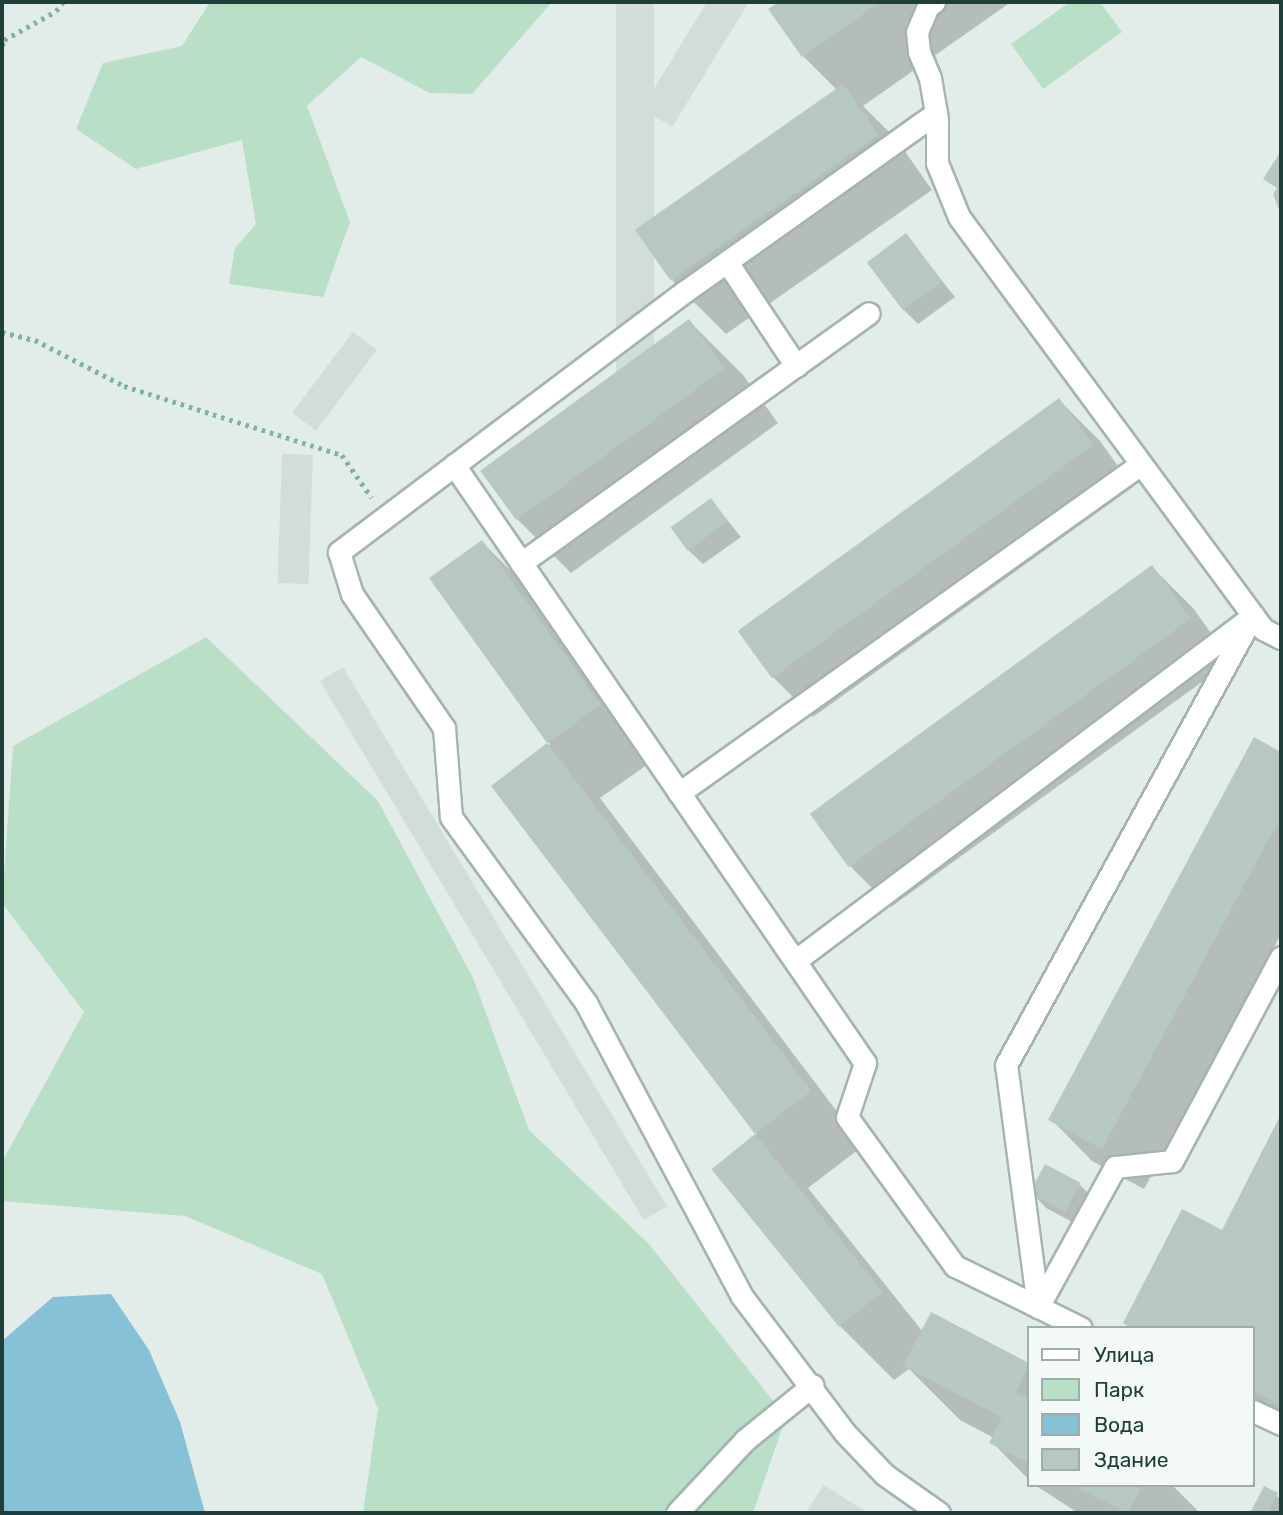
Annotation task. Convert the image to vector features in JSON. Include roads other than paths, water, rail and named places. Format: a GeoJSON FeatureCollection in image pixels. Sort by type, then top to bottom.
{"type":"FeatureCollection","features":[{"type":"Feature","properties":{"kind":"street"},"geometry":{"type":"LineString","coordinates":[[934,2],[928,6],[917,32],[936,113],[937,163],[959,217],[1253,615],[1263,628],[1281,638]]}},
{"type":"Feature","properties":{"kind":"street"},"geometry":{"type":"LineString","coordinates":[[936,113],[684,292],[339,552],[352,594],[444,729],[451,817],[586,1003],[741,1295],[813,1385],[845,1433],[885,1475],[939,1513]]}},
{"type":"Feature","properties":{"kind":"street"},"geometry":{"type":"LineString","coordinates":[[727,262],[796,366]]}},
{"type":"Feature","properties":{"kind":"street"},"geometry":{"type":"LineString","coordinates":[[521,563],[869,313]]}},
{"type":"Feature","properties":{"kind":"street"},"geometry":{"type":"LineString","coordinates":[[679,793],[1141,464]]}},
{"type":"Feature","properties":{"kind":"street"},"geometry":{"type":"LineString","coordinates":[[454,465],[865,1063],[847,1117],[955,1266],[1077,1326]]}},
{"type":"Feature","properties":{"kind":"street"},"geometry":{"type":"LineString","coordinates":[[794,961],[1253,615]]}},
{"type":"Feature","properties":{"kind":"street"},"geometry":{"type":"LineString","coordinates":[[1038,1307],[1006,1065],[1253,615]]}},
{"type":"Feature","properties":{"kind":"street"},"geometry":{"type":"LineString","coordinates":[[1038,1307],[1115,1167],[1172,1161],[1281,957]]}},
{"type":"Feature","properties":{"kind":"street"},"geometry":{"type":"LineString","coordinates":[[677,1513],[745,1440],[813,1385]]}},
{"type":"Feature","properties":{"kind":"street"},"geometry":{"type":"LineString","coordinates":[[1255,1412],[1281,1424]]}},
{"type":"Feature","properties":{"kind":"water"},"geometry":{"type":"Polygon","coordinates":[[[111,1294],[149,1350],[180,1422],[205,1513],[2,1513],[2,1341],[53,1297],[111,1294]]]}}]}
